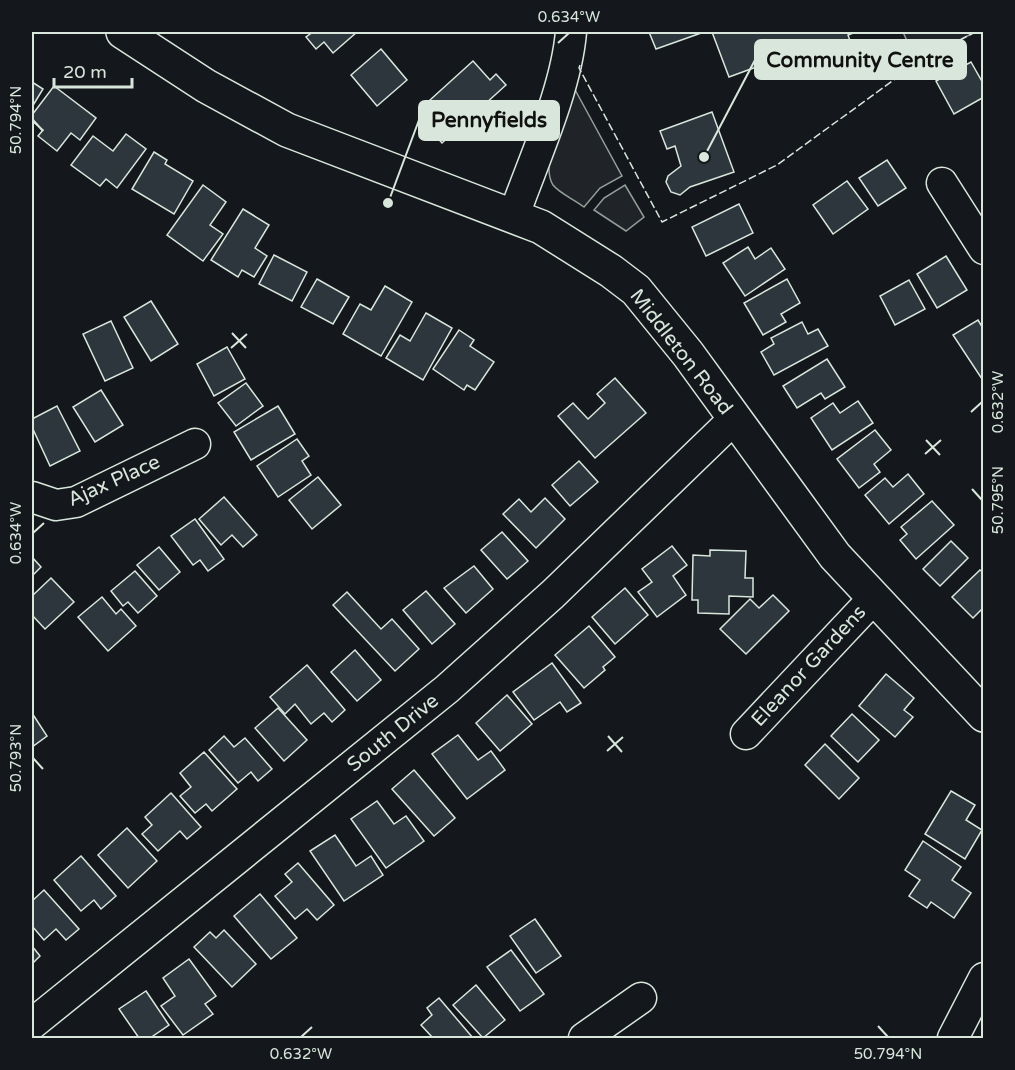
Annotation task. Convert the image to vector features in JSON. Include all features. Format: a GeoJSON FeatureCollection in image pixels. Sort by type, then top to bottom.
{"type":"FeatureCollection","features":[{"type":"Feature","properties":{"kind":"main road","name":"Middleton Road"},"geometry":{"type":"LineString","coordinates":[[123,32],[206,86],[287,130],[541,227],[573,245],[636,290],[688,354],[835,556],[984,715]]}},
{"type":"Feature","properties":{"kind":"street"},"geometry":{"type":"LineString","coordinates":[[514,215],[569,55],[572,32]]}},
{"type":"Feature","properties":{"kind":"street"},"geometry":{"type":"LineString","coordinates":[[942,183],[984,249]]}},
{"type":"Feature","properties":{"kind":"street","name":"South Drive"},"geometry":{"type":"LineString","coordinates":[[32,1024],[447,688],[553,594],[734,419]]}},
{"type":"Feature","properties":{"kind":"street","name":"Ajax Place"},"geometry":{"type":"LineString","coordinates":[[32,497],[56,505],[76,502],[195,444]]}},
{"type":"Feature","properties":{"kind":"street","name":"Eleanor Gardens"},"geometry":{"type":"LineString","coordinates":[[746,734],[873,599]]}},
{"type":"Feature","properties":{"kind":"street"},"geometry":{"type":"LineString","coordinates":[[953,1038],[984,978]]}},
{"type":"Feature","properties":{"kind":"street"},"geometry":{"type":"LineString","coordinates":[[584,1038],[641,998]]}},
{"type":"Feature","properties":{"kind":"shaded area"},"geometry":{"type":"Polygon","coordinates":[[[903,32],[975,32],[917,63],[903,32]]]}},
{"type":"Feature","properties":{"kind":"shaded area"},"geometry":{"type":"Polygon","coordinates":[[[573,86],[622,176],[600,188],[584,207],[553,185],[549,164],[555,136],[573,86]]]}},
{"type":"Feature","properties":{"kind":"shaded area"},"geometry":{"type":"Polygon","coordinates":[[[625,185],[644,217],[626,231],[594,210],[604,198],[625,185]]]}},
{"type":"Feature","properties":{"kind":"building"},"geometry":{"type":"Polygon","coordinates":[[[313,32],[357,32],[333,53],[324,42],[316,49],[306,37],[313,32]]]}},
{"type":"Feature","properties":{"kind":"building"},"geometry":{"type":"Polygon","coordinates":[[[649,32],[704,32],[656,49],[649,32]]]}},
{"type":"Feature","properties":{"kind":"building"},"geometry":{"type":"Polygon","coordinates":[[[712,32],[856,32],[848,35],[855,55],[817,69],[807,42],[776,53],[778,59],[729,77],[712,32]]]}},
{"type":"Feature","properties":{"kind":"building"},"geometry":{"type":"Polygon","coordinates":[[[381,49],[407,80],[377,106],[351,75],[381,49]]]}},
{"type":"Feature","properties":{"kind":"building"},"geometry":{"type":"Polygon","coordinates":[[[473,61],[490,80],[496,74],[506,85],[442,143],[425,124],[440,111],[430,100],[473,61]]]}},
{"type":"Feature","properties":{"kind":"building"},"geometry":{"type":"Polygon","coordinates":[[[971,62],[984,85],[984,97],[954,114],[936,81],[971,62]]]}},
{"type":"Feature","properties":{"kind":"building"},"geometry":{"type":"Polygon","coordinates":[[[32,82],[43,89],[32,107],[32,82]]]}},
{"type":"Feature","properties":{"kind":"building"},"geometry":{"type":"Polygon","coordinates":[[[54,86],[96,118],[80,140],[71,133],[57,151],[38,136],[43,130],[32,121],[32,115],[54,86]]]}},
{"type":"Feature","properties":{"kind":"building"},"geometry":{"type":"Polygon","coordinates":[[[712,112],[734,172],[690,187],[680,195],[671,192],[666,182],[668,176],[681,166],[675,146],[667,149],[660,131],[712,112]]]}},
{"type":"Feature","properties":{"kind":"building"},"geometry":{"type":"Polygon","coordinates":[[[126,134],[146,149],[117,188],[106,179],[100,186],[71,165],[93,136],[113,151],[126,134]]]}},
{"type":"Feature","properties":{"kind":"building"},"geometry":{"type":"Polygon","coordinates":[[[154,152],[167,160],[165,164],[193,181],[174,214],[132,189],[154,152]]]}},
{"type":"Feature","properties":{"kind":"building"},"geometry":{"type":"Polygon","coordinates":[[[887,160],[906,188],[878,206],[859,178],[887,160]]]}},
{"type":"Feature","properties":{"kind":"building"},"geometry":{"type":"Polygon","coordinates":[[[847,181],[868,209],[833,234],[813,205],[847,181]]]}},
{"type":"Feature","properties":{"kind":"building"},"geometry":{"type":"Polygon","coordinates":[[[203,185],[226,202],[210,225],[223,234],[203,261],[167,235],[203,185]]]}},
{"type":"Feature","properties":{"kind":"building"},"geometry":{"type":"Polygon","coordinates":[[[739,204],[753,233],[706,256],[692,227],[739,204]]]}},
{"type":"Feature","properties":{"kind":"building"},"geometry":{"type":"Polygon","coordinates":[[[243,209],[269,225],[255,248],[267,256],[254,277],[242,270],[238,277],[211,260],[243,209]]]}},
{"type":"Feature","properties":{"kind":"building"},"geometry":{"type":"Polygon","coordinates":[[[748,247],[755,259],[771,248],[785,269],[745,296],[723,263],[748,247]]]}},
{"type":"Feature","properties":{"kind":"building"},"geometry":{"type":"Polygon","coordinates":[[[274,255],[307,272],[292,301],[259,284],[274,255]]]}},
{"type":"Feature","properties":{"kind":"building"},"geometry":{"type":"Polygon","coordinates":[[[946,256],[967,290],[937,308],[917,274],[946,256]]]}},
{"type":"Feature","properties":{"kind":"building"},"geometry":{"type":"Polygon","coordinates":[[[317,279],[349,297],[333,324],[301,307],[317,279]]]}},
{"type":"Feature","properties":{"kind":"building"},"geometry":{"type":"Polygon","coordinates":[[[787,279],[800,303],[781,314],[786,322],[763,335],[744,303],[787,279]]]}},
{"type":"Feature","properties":{"kind":"building"},"geometry":{"type":"Polygon","coordinates":[[[909,280],[925,309],[895,325],[880,296],[909,280]]]}},
{"type":"Feature","properties":{"kind":"building"},"geometry":{"type":"Polygon","coordinates":[[[385,286],[412,302],[381,356],[343,334],[360,304],[371,310],[385,286]]]}},
{"type":"Feature","properties":{"kind":"building"},"geometry":{"type":"Polygon","coordinates":[[[151,301],[178,344],[151,361],[124,317],[151,301]]]}},
{"type":"Feature","properties":{"kind":"building"},"geometry":{"type":"Polygon","coordinates":[[[426,313],[452,328],[423,380],[386,358],[400,335],[410,341],[426,313]]]}},
{"type":"Feature","properties":{"kind":"building"},"geometry":{"type":"Polygon","coordinates":[[[978,320],[984,330],[984,382],[953,335],[978,320]]]}},
{"type":"Feature","properties":{"kind":"building"},"geometry":{"type":"Polygon","coordinates":[[[111,321],[133,368],[105,381],[83,334],[111,321]]]}},
{"type":"Feature","properties":{"kind":"building"},"geometry":{"type":"Polygon","coordinates":[[[802,322],[808,334],[818,329],[828,346],[774,375],[761,352],[774,344],[771,338],[802,322]]]}},
{"type":"Feature","properties":{"kind":"building"},"geometry":{"type":"Polygon","coordinates":[[[459,330],[474,340],[470,346],[494,362],[475,390],[467,385],[464,390],[433,369],[459,330]]]}},
{"type":"Feature","properties":{"kind":"building"},"geometry":{"type":"Polygon","coordinates":[[[227,347],[245,379],[214,396],[197,364],[227,347]]]}},
{"type":"Feature","properties":{"kind":"building"},"geometry":{"type":"Polygon","coordinates":[[[827,359],[845,387],[825,399],[821,393],[797,408],[783,386],[827,359]]]}},
{"type":"Feature","properties":{"kind":"building"},"geometry":{"type":"Polygon","coordinates":[[[615,378],[646,413],[595,458],[558,416],[573,403],[588,419],[605,403],[597,394],[615,378]]]}},
{"type":"Feature","properties":{"kind":"building"},"geometry":{"type":"Polygon","coordinates":[[[246,383],[263,406],[236,426],[218,403],[246,383]]]}},
{"type":"Feature","properties":{"kind":"building"},"geometry":{"type":"Polygon","coordinates":[[[101,390],[123,425],[95,442],[73,407],[101,390]]]}},
{"type":"Feature","properties":{"kind":"building"},"geometry":{"type":"Polygon","coordinates":[[[858,401],[873,423],[832,450],[811,418],[833,403],[840,413],[858,401]]]}},
{"type":"Feature","properties":{"kind":"building"},"geometry":{"type":"Polygon","coordinates":[[[57,406],[80,451],[50,466],[32,427],[32,419],[57,406]]]}},
{"type":"Feature","properties":{"kind":"building"},"geometry":{"type":"Polygon","coordinates":[[[278,406],[295,434],[251,460],[234,432],[278,406]]]}},
{"type":"Feature","properties":{"kind":"building"},"geometry":{"type":"Polygon","coordinates":[[[875,430],[891,450],[874,464],[880,472],[859,488],[837,459],[875,430]]]}},
{"type":"Feature","properties":{"kind":"building"},"geometry":{"type":"Polygon","coordinates":[[[297,439],[309,456],[302,461],[311,475],[278,497],[257,466],[297,439]]]}},
{"type":"Feature","properties":{"kind":"building"},"geometry":{"type":"Polygon","coordinates":[[[579,461],[598,482],[570,506],[552,485],[579,461]]]}},
{"type":"Feature","properties":{"kind":"building"},"geometry":{"type":"Polygon","coordinates":[[[908,474],[924,494],[889,524],[865,495],[885,478],[893,487],[908,474]]]}},
{"type":"Feature","properties":{"kind":"building"},"geometry":{"type":"Polygon","coordinates":[[[318,477],[341,505],[312,529],[289,500],[318,477]]]}},
{"type":"Feature","properties":{"kind":"building"},"geometry":{"type":"Polygon","coordinates":[[[224,497],[257,535],[243,547],[232,535],[221,545],[199,519],[224,497]]]}},
{"type":"Feature","properties":{"kind":"building"},"geometry":{"type":"Polygon","coordinates":[[[545,498],[565,519],[536,548],[503,514],[519,499],[531,512],[545,498]]]}},
{"type":"Feature","properties":{"kind":"building"},"geometry":{"type":"Polygon","coordinates":[[[932,501],[954,525],[916,559],[900,540],[907,534],[901,527],[932,501]]]}},
{"type":"Feature","properties":{"kind":"building"},"geometry":{"type":"Polygon","coordinates":[[[195,519],[224,559],[208,571],[200,560],[193,565],[171,536],[195,519]]]}},
{"type":"Feature","properties":{"kind":"building"},"geometry":{"type":"Polygon","coordinates":[[[502,532],[528,561],[507,579],[481,550],[502,532]]]}},
{"type":"Feature","properties":{"kind":"building"},"geometry":{"type":"Polygon","coordinates":[[[951,541],[968,558],[940,586],[923,569],[951,541]]]}},
{"type":"Feature","properties":{"kind":"building"},"geometry":{"type":"Polygon","coordinates":[[[672,546],[687,565],[673,576],[686,595],[657,617],[638,592],[652,582],[642,569],[672,546]]]}},
{"type":"Feature","properties":{"kind":"building"},"geometry":{"type":"Polygon","coordinates":[[[159,547],[180,572],[159,590],[137,565],[159,547]]]}},
{"type":"Feature","properties":{"kind":"building"},"geometry":{"type":"Polygon","coordinates":[[[710,550],[746,551],[745,578],[753,578],[753,597],[729,596],[729,614],[698,613],[698,600],[692,600],[693,555],[710,556],[710,550]]]}},
{"type":"Feature","properties":{"kind":"building"},"geometry":{"type":"Polygon","coordinates":[[[32,557],[41,567],[32,576],[32,557]]]}},
{"type":"Feature","properties":{"kind":"building"},"geometry":{"type":"Polygon","coordinates":[[[474,566],[493,589],[466,613],[444,588],[474,566]]]}},
{"type":"Feature","properties":{"kind":"building"},"geometry":{"type":"Polygon","coordinates":[[[980,570],[984,573],[984,607],[973,618],[952,597],[980,570]]]}},
{"type":"Feature","properties":{"kind":"building"},"geometry":{"type":"Polygon","coordinates":[[[135,571],[157,596],[138,613],[128,602],[123,606],[111,591],[135,571]]]}},
{"type":"Feature","properties":{"kind":"building"},"geometry":{"type":"Polygon","coordinates":[[[51,578],[74,602],[45,629],[32,615],[32,596],[51,578]]]}},
{"type":"Feature","properties":{"kind":"building"},"geometry":{"type":"Polygon","coordinates":[[[625,588],[648,615],[615,644],[592,617],[625,588]]]}},
{"type":"Feature","properties":{"kind":"building"},"geometry":{"type":"Polygon","coordinates":[[[426,591],[455,624],[432,644],[403,610],[426,591]]]}},
{"type":"Feature","properties":{"kind":"building"},"geometry":{"type":"Polygon","coordinates":[[[347,592],[381,629],[392,619],[419,649],[395,671],[333,605],[347,592]]]}},
{"type":"Feature","properties":{"kind":"building"},"geometry":{"type":"Polygon","coordinates":[[[773,595],[789,611],[746,654],[720,629],[750,599],[759,608],[773,595]]]}},
{"type":"Feature","properties":{"kind":"building"},"geometry":{"type":"Polygon","coordinates":[[[102,597],[116,614],[121,609],[136,626],[108,651],[78,617],[102,597]]]}},
{"type":"Feature","properties":{"kind":"building"},"geometry":{"type":"Polygon","coordinates":[[[589,626],[615,657],[603,667],[605,670],[584,688],[555,655],[589,626]]]}},
{"type":"Feature","properties":{"kind":"building"},"geometry":{"type":"Polygon","coordinates":[[[355,650],[381,680],[357,701],[331,672],[355,650]]]}},
{"type":"Feature","properties":{"kind":"building"},"geometry":{"type":"Polygon","coordinates":[[[552,663],[581,703],[567,712],[560,702],[534,720],[513,692],[552,663]]]}},
{"type":"Feature","properties":{"kind":"building"},"geometry":{"type":"Polygon","coordinates":[[[307,665],[345,710],[332,722],[324,713],[311,724],[295,704],[285,714],[270,697],[307,665]]]}},
{"type":"Feature","properties":{"kind":"building"},"geometry":{"type":"Polygon","coordinates":[[[886,674],[914,698],[904,710],[913,717],[895,737],[859,706],[886,674]]]}},
{"type":"Feature","properties":{"kind":"building"},"geometry":{"type":"Polygon","coordinates":[[[507,695],[532,724],[500,751],[476,723],[507,695]]]}},
{"type":"Feature","properties":{"kind":"building"},"geometry":{"type":"Polygon","coordinates":[[[278,708],[307,740],[284,761],[255,728],[278,708]]]}},
{"type":"Feature","properties":{"kind":"building"},"geometry":{"type":"Polygon","coordinates":[[[32,713],[47,736],[32,747],[32,713]]]}},
{"type":"Feature","properties":{"kind":"building"},"geometry":{"type":"Polygon","coordinates":[[[852,714],[879,740],[858,762],[831,736],[852,714]]]}},
{"type":"Feature","properties":{"kind":"building"},"geometry":{"type":"Polygon","coordinates":[[[458,735],[478,760],[491,751],[505,770],[467,799],[432,754],[458,735]]]}},
{"type":"Feature","properties":{"kind":"building"},"geometry":{"type":"Polygon","coordinates":[[[224,736],[234,747],[245,738],[272,769],[258,781],[251,772],[238,783],[209,750],[224,736]]]}},
{"type":"Feature","properties":{"kind":"building"},"geometry":{"type":"Polygon","coordinates":[[[825,744],[859,778],[839,799],[805,765],[825,744]]]}},
{"type":"Feature","properties":{"kind":"building"},"geometry":{"type":"Polygon","coordinates":[[[204,752],[237,789],[212,811],[206,804],[195,813],[180,796],[191,787],[180,773],[204,752]]]}},
{"type":"Feature","properties":{"kind":"building"},"geometry":{"type":"Polygon","coordinates":[[[414,770],[455,818],[434,836],[392,789],[414,770]]]}},
{"type":"Feature","properties":{"kind":"building"},"geometry":{"type":"Polygon","coordinates":[[[951,791],[975,805],[966,820],[982,830],[965,859],[925,834],[951,791]]]}},
{"type":"Feature","properties":{"kind":"building"},"geometry":{"type":"Polygon","coordinates":[[[171,793],[201,827],[187,839],[180,831],[158,851],[142,834],[152,825],[145,817],[171,793]]]}},
{"type":"Feature","properties":{"kind":"building"},"geometry":{"type":"Polygon","coordinates":[[[377,801],[394,824],[406,816],[424,841],[386,868],[351,819],[377,801]]]}},
{"type":"Feature","properties":{"kind":"building"},"geometry":{"type":"Polygon","coordinates":[[[127,828],[157,861],[128,888],[98,855],[127,828]]]}},
{"type":"Feature","properties":{"kind":"building"},"geometry":{"type":"Polygon","coordinates":[[[335,835],[356,866],[371,856],[383,875],[344,901],[310,851],[335,835]]]}},
{"type":"Feature","properties":{"kind":"building"},"geometry":{"type":"Polygon","coordinates":[[[923,841],[961,867],[952,880],[971,893],[954,918],[931,902],[927,908],[909,896],[920,880],[905,870],[923,841]]]}},
{"type":"Feature","properties":{"kind":"building"},"geometry":{"type":"Polygon","coordinates":[[[81,856],[116,896],[101,909],[94,900],[81,911],[54,880],[81,856]]]}},
{"type":"Feature","properties":{"kind":"building"},"geometry":{"type":"Polygon","coordinates":[[[298,863],[334,905],[317,920],[307,909],[295,919],[275,896],[292,882],[285,874],[298,863]]]}},
{"type":"Feature","properties":{"kind":"building"},"geometry":{"type":"Polygon","coordinates":[[[44,890],[79,929],[66,940],[56,929],[44,940],[32,926],[32,901],[44,890]]]}},
{"type":"Feature","properties":{"kind":"building"},"geometry":{"type":"Polygon","coordinates":[[[260,894],[297,938],[271,959],[234,916],[260,894]]]}},
{"type":"Feature","properties":{"kind":"building"},"geometry":{"type":"Polygon","coordinates":[[[535,919],[561,956],[536,973],[510,936],[535,919]]]}},
{"type":"Feature","properties":{"kind":"building"},"geometry":{"type":"Polygon","coordinates":[[[224,930],[256,964],[232,987],[194,947],[210,932],[216,938],[224,930]]]}},
{"type":"Feature","properties":{"kind":"building"},"geometry":{"type":"Polygon","coordinates":[[[32,946],[40,956],[32,964],[32,946]]]}},
{"type":"Feature","properties":{"kind":"building"},"geometry":{"type":"Polygon","coordinates":[[[511,950],[544,994],[520,1011],[487,967],[511,950]]]}},
{"type":"Feature","properties":{"kind":"building"},"geometry":{"type":"Polygon","coordinates":[[[189,959],[216,996],[205,1004],[213,1014],[183,1035],[161,1006],[175,996],[163,978],[189,959]]]}},
{"type":"Feature","properties":{"kind":"building"},"geometry":{"type":"Polygon","coordinates":[[[476,985],[505,1020],[483,1038],[453,1005],[476,985]]]}},
{"type":"Feature","properties":{"kind":"building"},"geometry":{"type":"Polygon","coordinates":[[[146,991],[169,1025],[150,1038],[139,1038],[119,1009],[146,991]]]}},
{"type":"Feature","properties":{"kind":"building"},"geometry":{"type":"Polygon","coordinates":[[[439,998],[473,1038],[433,1038],[421,1025],[432,1015],[427,1008],[439,998]]]}},
{"type":"Feature","properties":{"kind":"fence"},"geometry":{"type":"LineString","coordinates":[[580,65],[579,68],[662,222],[777,165],[917,63],[975,32]]}},
{"type":"Feature","properties":{"kind":"place","name":"Community Centre"},"geometry":{"type":"Point","coordinates":[704,157]}},
{"type":"Feature","properties":{"kind":"place","name":"Pennyfields"},"geometry":{"type":"Point","coordinates":[388,203]}}]}
